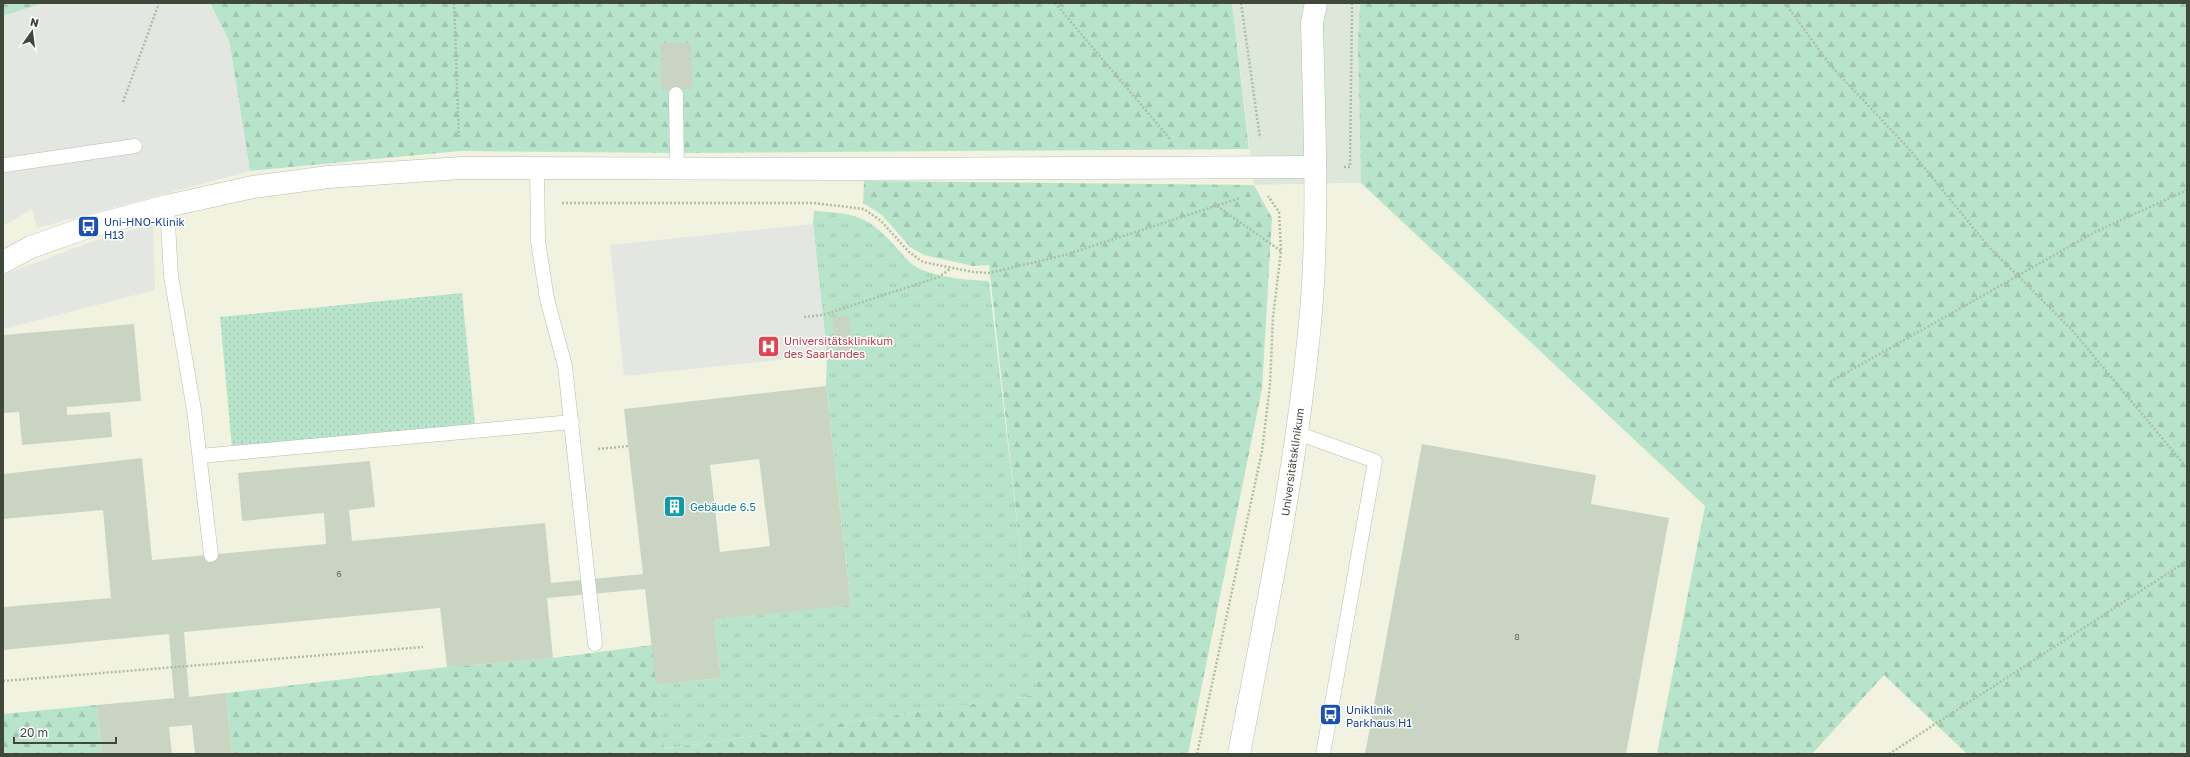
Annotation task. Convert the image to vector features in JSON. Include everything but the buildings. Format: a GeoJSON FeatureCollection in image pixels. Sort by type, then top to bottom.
{"type":"FeatureCollection","features":[{"type":"Feature","properties":{"kind":"street","name":"Universitätsklinikum"},"geometry":{"type":"LineString","coordinates":[[1239,754],[1280,548],[1297,433],[1311,311],[1315,167],[1311,10]]}},
{"type":"Feature","properties":{"kind":"street"},"geometry":{"type":"LineString","coordinates":[[3,262],[31,247],[88,227],[167,206],[253,187],[313,179],[461,168],[677,169],[1315,167]]}},
{"type":"Feature","properties":{"kind":"lane"},"geometry":{"type":"LineString","coordinates":[[676,94],[677,169]]}},
{"type":"Feature","properties":{"kind":"lane"},"geometry":{"type":"LineString","coordinates":[[5,165],[135,146]]}},
{"type":"Feature","properties":{"kind":"lane"},"geometry":{"type":"LineString","coordinates":[[537,168],[538,241],[547,298],[565,366],[576,451],[595,644]]}},
{"type":"Feature","properties":{"kind":"lane"},"geometry":{"type":"LineString","coordinates":[[167,206],[171,276],[200,456],[211,555]]}},
{"type":"Feature","properties":{"kind":"lane"},"geometry":{"type":"LineString","coordinates":[[200,456],[572,422]]}},
{"type":"Feature","properties":{"kind":"lane"},"geometry":{"type":"LineString","coordinates":[[1297,433],[1375,461],[1323,754]]}},
{"type":"Feature","properties":{"kind":"path"},"geometry":{"type":"LineString","coordinates":[[123,102],[159,3]]}},
{"type":"Feature","properties":{"kind":"path"},"geometry":{"type":"LineString","coordinates":[[454,3],[461,168]]}},
{"type":"Feature","properties":{"kind":"path"},"geometry":{"type":"LineString","coordinates":[[1055,3],[1194,168]]}},
{"type":"Feature","properties":{"kind":"path"},"geometry":{"type":"LineString","coordinates":[[1197,754],[1262,451],[1270,385],[1273,317],[1281,251],[1279,212],[1265,192],[1264,168],[1257,105],[1241,3]]}},
{"type":"Feature","properties":{"kind":"path"},"geometry":{"type":"LineString","coordinates":[[1315,167],[1350,167],[1352,3]]}},
{"type":"Feature","properties":{"kind":"path"},"geometry":{"type":"LineString","coordinates":[[1785,3],[1830,65],[1910,150],[1988,246],[2072,330],[2187,468]]}},
{"type":"Feature","properties":{"kind":"path"},"geometry":{"type":"LineString","coordinates":[[1830,382],[2094,232],[2187,190]]}},
{"type":"Feature","properties":{"kind":"path"},"geometry":{"type":"LineString","coordinates":[[538,203],[814,203],[843,205],[864,209],[881,221],[909,252],[924,262],[951,268],[989,273],[1065,255],[1254,193],[1265,192]]}},
{"type":"Feature","properties":{"kind":"path"},"geometry":{"type":"LineString","coordinates":[[1217,206],[1281,251]]}},
{"type":"Feature","properties":{"kind":"path"},"geometry":{"type":"LineString","coordinates":[[804,317],[823,316],[939,277],[951,268]]}},
{"type":"Feature","properties":{"kind":"path"},"geometry":{"type":"LineString","coordinates":[[576,451],[629,446]]}},
{"type":"Feature","properties":{"kind":"path"},"geometry":{"type":"LineString","coordinates":[[1889,754],[2187,561]]}},
{"type":"Feature","properties":{"kind":"path"},"geometry":{"type":"LineString","coordinates":[[3,681],[423,647]]}},
{"type":"Feature","properties":{"kind":"shaded area","name":"Universitätsklinikum des Saarlandes"},"geometry":{"type":"Polygon","coordinates":[[[44,3],[210,3],[250,171],[460,151],[677,153],[1249,149],[1254,185],[1361,183],[1705,506],[1657,754],[3,754],[3,16],[44,3]]]}},
{"type":"Feature","properties":{"kind":"shaded area"},"geometry":{"type":"Polygon","coordinates":[[[44,3],[210,3],[229,41],[250,171],[37,228],[32,209],[3,226],[3,16],[44,3]]]}},
{"type":"Feature","properties":{"kind":"shaded area"},"geometry":{"type":"Polygon","coordinates":[[[1232,3],[1360,3],[1358,43],[1361,183],[1254,185],[1232,3]]]}},
{"type":"Feature","properties":{"kind":"shaded area"},"geometry":{"type":"Polygon","coordinates":[[[153,224],[155,290],[3,329],[3,275],[88,243],[153,224]]]}},
{"type":"Feature","properties":{"kind":"shaded area"},"geometry":{"type":"Polygon","coordinates":[[[813,224],[827,355],[624,376],[610,245],[813,224]]]}},
{"type":"Feature","properties":{"kind":"shaded area"},"geometry":{"type":"Polygon","coordinates":[[[1884,675],[1967,754],[1812,754],[1884,675]]]}},
{"type":"Feature","properties":{"kind":"green space"},"geometry":{"type":"Polygon","coordinates":[[[3,3],[44,3],[3,16],[3,3]]]}},
{"type":"Feature","properties":{"kind":"green space"},"geometry":{"type":"Polygon","coordinates":[[[210,3],[1232,3],[1249,149],[677,153],[460,151],[250,171],[229,41],[210,3]]]}},
{"type":"Feature","properties":{"kind":"green space"},"geometry":{"type":"Polygon","coordinates":[[[1360,3],[2187,3],[2187,754],[1967,754],[1884,675],[1812,754],[1657,754],[1705,506],[1361,183],[1358,43],[1360,3]]]}},
{"type":"Feature","properties":{"kind":"green space"},"geometry":{"type":"Polygon","coordinates":[[[864,181],[1254,185],[1272,218],[1262,389],[1188,754],[232,754],[226,693],[447,667],[553,658],[652,645],[664,749],[1036,695],[989,265],[973,266],[924,255],[910,247],[882,215],[863,203],[864,181]]]}},
{"type":"Feature","properties":{"kind":"green space"},"geometry":{"type":"Polygon","coordinates":[[[814,211],[850,215],[867,222],[876,227],[885,235],[910,263],[922,270],[947,277],[989,281],[1037,695],[663,749],[656,685],[721,678],[714,620],[851,604],[826,386],[827,355],[813,224],[814,211]]]}},
{"type":"Feature","properties":{"kind":"green space"},"geometry":{"type":"Polygon","coordinates":[[[462,293],[475,425],[232,448],[220,317],[462,293]]]}},
{"type":"Feature","properties":{"kind":"green space"},"geometry":{"type":"Polygon","coordinates":[[[97,705],[102,754],[3,754],[3,714],[97,705]]]}},
{"type":"Feature","properties":{"kind":"place","name":"Uni-HNO-Klinik H13"},"geometry":{"type":"Point","coordinates":[88,227]}},
{"type":"Feature","properties":{"kind":"place","name":"Universitätsklinikum des Saarlandes"},"geometry":{"type":"Point","coordinates":[769,346]}},
{"type":"Feature","properties":{"kind":"place","name":"Gebäude 6.5"},"geometry":{"type":"Point","coordinates":[675,506]}},
{"type":"Feature","properties":{"kind":"place","name":"Uniklinik Parkhaus H1"},"geometry":{"type":"Point","coordinates":[1330,715]}}]}
